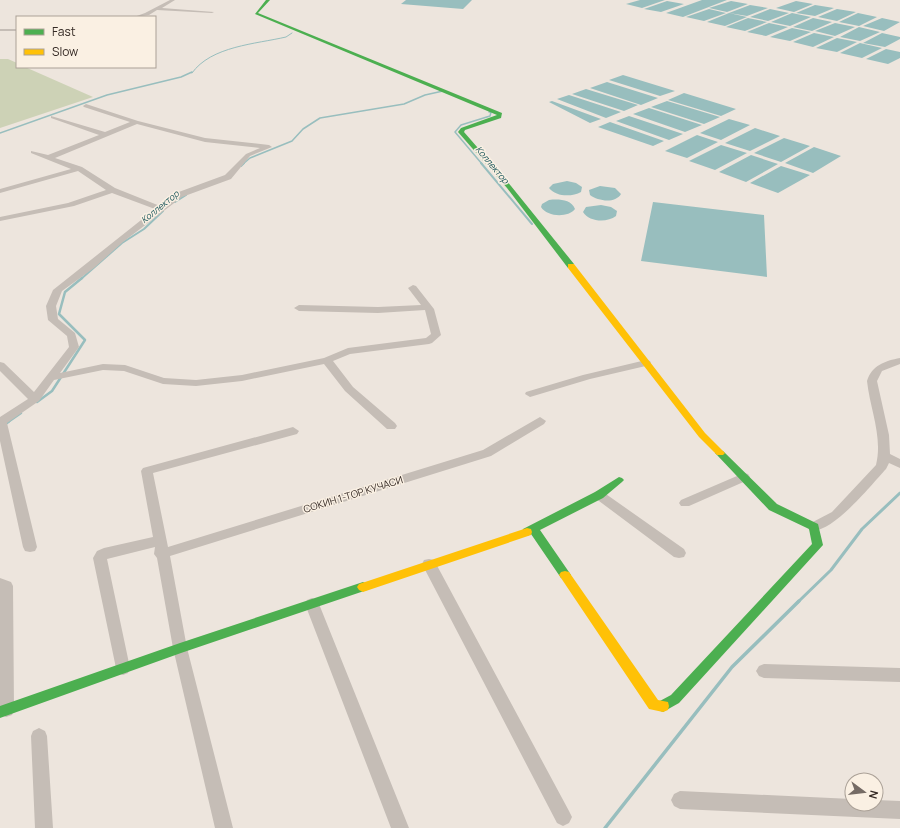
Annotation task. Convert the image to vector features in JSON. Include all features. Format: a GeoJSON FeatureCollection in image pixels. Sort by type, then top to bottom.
{"type":"FeatureCollection","features":[{"type":"Feature","properties":{"kind":"street"},"geometry":{"type":"LineString","coordinates":[[138,16],[173,0]]}},
{"type":"Feature","properties":{"kind":"street"},"geometry":{"type":"LineString","coordinates":[[268,0],[256,13],[500,114],[501,115],[496,118],[463,129],[461,132],[509,187],[702,435],[773,507],[814,527]]}},
{"type":"Feature","properties":{"kind":"street"},"geometry":{"type":"LineString","coordinates":[[156,9],[212,12]]}},
{"type":"Feature","properties":{"kind":"street"},"geometry":{"type":"LineString","coordinates":[[0,30],[16,30]]}},
{"type":"Feature","properties":{"kind":"street"},"geometry":{"type":"LineString","coordinates":[[30,547],[1,422],[15,414],[35,398],[74,347],[72,335],[53,320],[52,306],[58,290],[91,266],[120,240],[179,195],[228,177],[248,155],[269,147],[205,140],[136,122],[86,106]]}},
{"type":"Feature","properties":{"kind":"street"},"geometry":{"type":"LineString","coordinates":[[54,117],[104,134]]}},
{"type":"Feature","properties":{"kind":"street"},"geometry":{"type":"LineString","coordinates":[[48,158],[136,122]]}},
{"type":"Feature","properties":{"kind":"street"},"geometry":{"type":"LineString","coordinates":[[33,152],[79,168],[112,190],[161,209]]}},
{"type":"Feature","properties":{"kind":"street"},"geometry":{"type":"LineString","coordinates":[[1,190],[79,168]]}},
{"type":"Feature","properties":{"kind":"street"},"geometry":{"type":"LineString","coordinates":[[0,220],[64,206],[96,197],[112,190]]}},
{"type":"Feature","properties":{"kind":"street"},"geometry":{"type":"LineString","coordinates":[[50,378],[103,367],[125,368],[163,381],[196,383],[242,378],[327,360],[348,351],[429,341],[436,334],[427,307],[413,288]]}},
{"type":"Feature","properties":{"kind":"street"},"geometry":{"type":"LineString","coordinates":[[299,308],[378,310],[427,307]]}},
{"type":"Feature","properties":{"kind":"street"},"geometry":{"type":"LineString","coordinates":[[327,360],[348,389],[391,426]]}},
{"type":"Feature","properties":{"kind":"street"},"geometry":{"type":"LineString","coordinates":[[814,527],[836,515],[882,466],[885,456],[872,381],[875,371],[879,367],[900,361]]}},
{"type":"Feature","properties":{"kind":"street"},"geometry":{"type":"LineString","coordinates":[[530,394],[587,377],[646,363]]}},
{"type":"Feature","properties":{"kind":"street"},"geometry":{"type":"LineString","coordinates":[[0,365],[35,398]]}},
{"type":"Feature","properties":{"kind":"street","name":"СОКИН 1-ТОР KУЧАСИ"},"geometry":{"type":"LineString","coordinates":[[123,668],[100,558],[102,555],[109,552],[160,548],[487,453],[540,421]]}},
{"type":"Feature","properties":{"kind":"street"},"geometry":{"type":"LineString","coordinates":[[224,828],[180,648],[160,548],[147,471],[293,431]]}},
{"type":"Feature","properties":{"kind":"street"},"geometry":{"type":"LineString","coordinates":[[885,456],[900,464]]}},
{"type":"Feature","properties":{"kind":"street"},"geometry":{"type":"LineString","coordinates":[[685,503],[744,477]]}},
{"type":"Feature","properties":{"kind":"street"},"geometry":{"type":"LineString","coordinates":[[0,582],[6,586],[3,711],[180,648],[534,530],[599,495],[619,480]]}},
{"type":"Feature","properties":{"kind":"street"},"geometry":{"type":"LineString","coordinates":[[599,495],[678,553]]}},
{"type":"Feature","properties":{"kind":"street"},"geometry":{"type":"LineString","coordinates":[[534,530],[654,705],[662,707],[675,698],[818,545],[814,527]]}},
{"type":"Feature","properties":{"kind":"street"},"geometry":{"type":"LineString","coordinates":[[429,564],[563,817]]}},
{"type":"Feature","properties":{"kind":"street"},"geometry":{"type":"LineString","coordinates":[[312,604],[400,828]]}},
{"type":"Feature","properties":{"kind":"street"},"geometry":{"type":"LineString","coordinates":[[764,671],[900,675]]}},
{"type":"Feature","properties":{"kind":"street"},"geometry":{"type":"LineString","coordinates":[[39,736],[44,828]]}},
{"type":"Feature","properties":{"kind":"street"},"geometry":{"type":"LineString","coordinates":[[680,800],[900,810]]}},
{"type":"Feature","properties":{"kind":"green space"},"geometry":{"type":"Polygon","coordinates":[[[0,59],[8,59],[16,63],[16,68],[27,68],[93,97],[0,128],[0,59]]]}},
{"type":"Feature","properties":{"kind":"water"},"geometry":{"type":"Polygon","coordinates":[[[406,0],[472,0],[463,9],[401,4],[406,0]]]}},
{"type":"Feature","properties":{"kind":"water"},"geometry":{"type":"Polygon","coordinates":[[[640,0],[665,0],[642,8],[626,4],[640,0]]]}},
{"type":"Feature","properties":{"kind":"water"},"geometry":{"type":"Polygon","coordinates":[[[702,0],[727,0],[683,17],[666,13],[702,0]]]}},
{"type":"Feature","properties":{"kind":"water"},"geometry":{"type":"Polygon","coordinates":[[[667,1],[684,4],[661,12],[644,9],[667,1]]]}},
{"type":"Feature","properties":{"kind":"water"},"geometry":{"type":"Polygon","coordinates":[[[731,1],[748,4],[727,12],[709,8],[731,1]]]}},
{"type":"Feature","properties":{"kind":"water"},"geometry":{"type":"Polygon","coordinates":[[[796,1],[813,4],[794,12],[776,8],[796,1]]]}},
{"type":"Feature","properties":{"kind":"water"},"geometry":{"type":"Polygon","coordinates":[[[750,5],[768,8],[747,16],[729,13],[750,5]]]}},
{"type":"Feature","properties":{"kind":"water"},"geometry":{"type":"Polygon","coordinates":[[[815,5],[834,8],[815,16],[796,13],[815,5]]]}},
{"type":"Feature","properties":{"kind":"water"},"geometry":{"type":"Polygon","coordinates":[[[709,9],[726,13],[704,21],[686,17],[709,9]]]}},
{"type":"Feature","properties":{"kind":"water"},"geometry":{"type":"Polygon","coordinates":[[[770,9],[789,13],[768,21],[750,17],[770,9]]]}},
{"type":"Feature","properties":{"kind":"water"},"geometry":{"type":"Polygon","coordinates":[[[837,9],[856,12],[837,21],[818,17],[837,9]]]}},
{"type":"Feature","properties":{"kind":"water"},"geometry":{"type":"Polygon","coordinates":[[[729,13],[747,17],[725,26],[707,22],[729,13]]]}},
{"type":"Feature","properties":{"kind":"water"},"geometry":{"type":"Polygon","coordinates":[[[792,13],[811,17],[790,26],[771,22],[792,13]]]}},
{"type":"Feature","properties":{"kind":"water"},"geometry":{"type":"Polygon","coordinates":[[[858,13],[877,17],[859,26],[839,22],[858,13]]]}},
{"type":"Feature","properties":{"kind":"water"},"geometry":{"type":"Polygon","coordinates":[[[748,18],[767,22],[745,31],[726,27],[748,18]]]}},
{"type":"Feature","properties":{"kind":"water"},"geometry":{"type":"Polygon","coordinates":[[[813,18],[832,22],[812,31],[793,27],[813,18]]]}},
{"type":"Feature","properties":{"kind":"water"},"geometry":{"type":"Polygon","coordinates":[[[882,18],[900,22],[884,31],[863,26],[882,18]]]}},
{"type":"Feature","properties":{"kind":"water"},"geometry":{"type":"Polygon","coordinates":[[[769,23],[788,27],[766,36],[747,32],[769,23]]]}},
{"type":"Feature","properties":{"kind":"water"},"geometry":{"type":"Polygon","coordinates":[[[835,23],[855,27],[835,36],[815,31],[835,23]]]}},
{"type":"Feature","properties":{"kind":"water"},"geometry":{"type":"Polygon","coordinates":[[[859,27],[880,32],[860,41],[840,37],[859,27]]]}},
{"type":"Feature","properties":{"kind":"water"},"geometry":{"type":"Polygon","coordinates":[[[792,28],[811,32],[790,41],[770,37],[792,28]]]}},
{"type":"Feature","properties":{"kind":"water"},"geometry":{"type":"Polygon","coordinates":[[[814,33],[834,37],[813,47],[793,42],[814,33]]]}},
{"type":"Feature","properties":{"kind":"water"},"geometry":{"type":"Polygon","coordinates":[[[882,33],[900,37],[900,39],[885,47],[863,43],[882,33]]]}},
{"type":"Feature","properties":{"kind":"water"},"geometry":{"type":"Polygon","coordinates":[[[837,38],[857,42],[837,52],[816,48],[837,38]]]}},
{"type":"Feature","properties":{"kind":"water"},"geometry":{"type":"Polygon","coordinates":[[[860,43],[882,48],[862,58],[840,53],[860,43]]]}},
{"type":"Feature","properties":{"kind":"water"},"geometry":{"type":"Polygon","coordinates":[[[886,49],[900,52],[900,58],[888,64],[866,59],[886,49]]]}},
{"type":"Feature","properties":{"kind":"water"},"geometry":{"type":"Polygon","coordinates":[[[623,75],[675,91],[660,96],[609,80],[623,75]]]}},
{"type":"Feature","properties":{"kind":"water"},"geometry":{"type":"Polygon","coordinates":[[[607,82],[658,98],[641,105],[590,88],[607,82]]]}},
{"type":"Feature","properties":{"kind":"water"},"geometry":{"type":"Polygon","coordinates":[[[586,89],[638,105],[624,111],[572,94],[586,89]]]}},
{"type":"Feature","properties":{"kind":"water"},"geometry":{"type":"Polygon","coordinates":[[[684,93],[736,109],[721,116],[668,100],[684,93]]]}},
{"type":"Feature","properties":{"kind":"water"},"geometry":{"type":"Polygon","coordinates":[[[569,95],[621,112],[606,118],[557,99],[569,95]]]}},
{"type":"Feature","properties":{"kind":"water"},"geometry":{"type":"Polygon","coordinates":[[[552,101],[601,119],[590,123],[549,102],[552,101]]]}},
{"type":"Feature","properties":{"kind":"water"},"geometry":{"type":"Polygon","coordinates":[[[667,101],[720,117],[704,124],[651,107],[667,101]]]}},
{"type":"Feature","properties":{"kind":"water"},"geometry":{"type":"Polygon","coordinates":[[[649,108],[702,125],[685,132],[633,114],[649,108]]]}},
{"type":"Feature","properties":{"kind":"water"},"geometry":{"type":"Polygon","coordinates":[[[629,116],[683,134],[669,140],[616,121],[629,116]]]}},
{"type":"Feature","properties":{"kind":"water"},"geometry":{"type":"Polygon","coordinates":[[[729,119],[750,125],[721,140],[700,133],[729,119]]]}},
{"type":"Feature","properties":{"kind":"water"},"geometry":{"type":"Polygon","coordinates":[[[610,122],[664,141],[653,146],[598,127],[610,122]]]}},
{"type":"Feature","properties":{"kind":"water"},"geometry":{"type":"Polygon","coordinates":[[[755,128],[780,136],[750,151],[725,143],[755,128]]]}},
{"type":"Feature","properties":{"kind":"water"},"geometry":{"type":"Polygon","coordinates":[[[697,135],[718,142],[687,158],[665,151],[697,135]]]}},
{"type":"Feature","properties":{"kind":"water"},"geometry":{"type":"Polygon","coordinates":[[[784,138],[810,146],[781,162],[754,153],[784,138]]]}},
{"type":"Feature","properties":{"kind":"water"},"geometry":{"type":"Polygon","coordinates":[[[721,145],[747,153],[715,170],[689,161],[721,145]]]}},
{"type":"Feature","properties":{"kind":"water"},"geometry":{"type":"Polygon","coordinates":[[[814,147],[841,156],[813,173],[785,163],[814,147]]]}},
{"type":"Feature","properties":{"kind":"water"},"geometry":{"type":"Polygon","coordinates":[[[751,155],[778,164],[746,182],[719,172],[751,155]]]}},
{"type":"Feature","properties":{"kind":"water"},"geometry":{"type":"Polygon","coordinates":[[[781,166],[810,175],[778,193],[750,183],[781,166]]]}},
{"type":"Feature","properties":{"kind":"water"},"geometry":{"type":"Polygon","coordinates":[[[567,181],[576,183],[582,187],[581,192],[573,195],[560,195],[549,188],[553,184],[567,181]]]}},
{"type":"Feature","properties":{"kind":"water"},"geometry":{"type":"Polygon","coordinates":[[[600,186],[615,188],[621,194],[615,199],[611,200],[597,199],[590,195],[589,190],[600,186]]]}},
{"type":"Feature","properties":{"kind":"water"},"geometry":{"type":"Polygon","coordinates":[[[549,200],[567,201],[571,203],[575,209],[568,214],[563,215],[548,213],[541,207],[542,204],[549,200]]]}},
{"type":"Feature","properties":{"kind":"water"},"geometry":{"type":"Polygon","coordinates":[[[653,202],[764,215],[767,277],[641,261],[653,202]]]}},
{"type":"Feature","properties":{"kind":"water"},"geometry":{"type":"Polygon","coordinates":[[[601,205],[611,207],[617,211],[616,216],[608,220],[594,220],[589,218],[583,212],[586,207],[601,205]]]}},
{"type":"Feature","properties":{"kind":"waterway"},"geometry":{"type":"LineString","coordinates":[[192,73],[200,64],[210,57],[222,52],[248,44],[286,37],[292,33]]}},
{"type":"Feature","properties":{"kind":"waterway"},"geometry":{"type":"LineString","coordinates":[[0,133],[107,95],[181,77],[192,72]]}},
{"type":"Feature","properties":{"kind":"waterway","name":"Коллектор"},"geometry":{"type":"LineString","coordinates":[[243,164],[250,158],[292,141],[303,129],[320,118],[404,104],[425,95],[443,91]]}},
{"type":"Feature","properties":{"kind":"waterway","name":"Коллектор"},"geometry":{"type":"LineString","coordinates":[[482,164],[455,132],[461,125],[490,116],[491,112],[489,112]]}},
{"type":"Feature","properties":{"kind":"waterway","name":"Коллектор"},"geometry":{"type":"LineString","coordinates":[[481,163],[532,224]]}},
{"type":"Feature","properties":{"kind":"waterway","name":"Коллектор"},"geometry":{"type":"LineString","coordinates":[[175,202],[186,195]]}},
{"type":"Feature","properties":{"kind":"waterway","name":"Коллектор"},"geometry":{"type":"LineString","coordinates":[[81,279],[122,243],[144,229],[163,211]]}},
{"type":"Feature","properties":{"kind":"waterway","name":"Коллектор"},"geometry":{"type":"LineString","coordinates":[[37,402],[52,391],[85,340],[59,314],[65,292],[82,278]]}},
{"type":"Feature","properties":{"kind":"waterway","name":"Коллектор"},"geometry":{"type":"LineString","coordinates":[[8,422],[21,413]]}},
{"type":"Feature","properties":{"kind":"waterway","name":"Коллектор"},"geometry":{"type":"LineString","coordinates":[[0,428],[9,421]]}},
{"type":"Feature","properties":{"kind":"waterway","name":"Коллектор"},"geometry":{"type":"LineString","coordinates":[[798,602],[831,570],[862,529],[900,493]]}},
{"type":"Feature","properties":{"kind":"waterway"},"geometry":{"type":"LineString","coordinates":[[605,828],[732,667],[799,601]]}},
{"type":"Feature","properties":{"kind":"traffic: fast"},"geometry":{"type":"LineString","coordinates":[[268,0],[256,13],[500,114],[499,117],[463,129],[461,132],[509,187],[571,266]]}},
{"type":"Feature","properties":{"kind":"traffic: fast"},"geometry":{"type":"LineString","coordinates":[[663,706],[675,699],[818,545],[814,527],[773,507],[720,453]]}},
{"type":"Feature","properties":{"kind":"traffic: fast"},"geometry":{"type":"LineString","coordinates":[[527,532],[599,495],[619,480]]}},
{"type":"Feature","properties":{"kind":"traffic: fast"},"geometry":{"type":"LineString","coordinates":[[534,530],[565,575]]}},
{"type":"Feature","properties":{"kind":"traffic: fast"},"geometry":{"type":"LineString","coordinates":[[0,712],[180,648],[363,587]]}},
{"type":"Feature","properties":{"kind":"traffic: slow"},"geometry":{"type":"LineString","coordinates":[[571,266],[702,435],[720,453]]}},
{"type":"Feature","properties":{"kind":"traffic: slow"},"geometry":{"type":"LineString","coordinates":[[363,587],[527,532]]}},
{"type":"Feature","properties":{"kind":"traffic: slow"},"geometry":{"type":"LineString","coordinates":[[565,575],[654,705],[663,706]]}}]}
